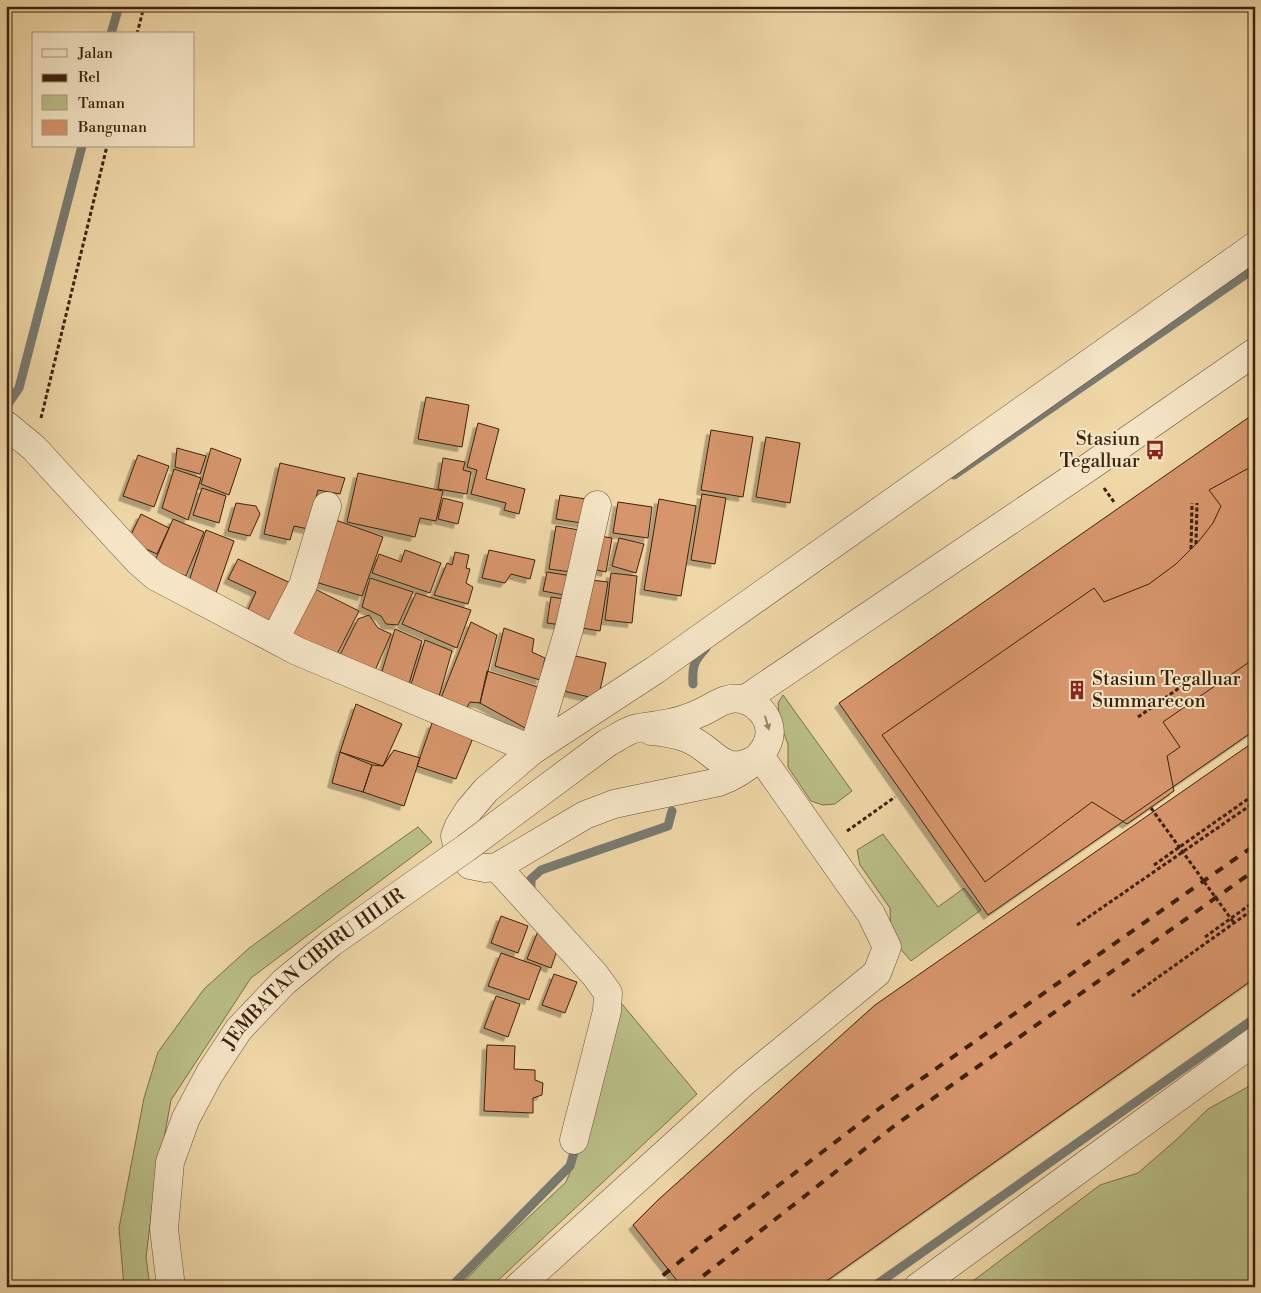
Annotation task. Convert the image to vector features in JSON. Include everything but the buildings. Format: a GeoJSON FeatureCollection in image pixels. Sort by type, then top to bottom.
{"type":"FeatureCollection","features":[{"type":"Feature","properties":{"kind":"street"},"geometry":{"type":"LineString","coordinates":[[699,785],[710,776],[712,766],[710,754],[704,744],[702,733],[704,722],[709,712],[717,704],[732,699],[751,702],[760,709],[767,719],[770,730],[768,741],[757,758],[734,776],[719,782],[614,804],[585,815],[497,867],[485,868],[470,865],[458,850],[455,836],[468,810],[486,790],[533,750],[655,670],[1255,246]]}},
{"type":"Feature","properties":{"kind":"street"},"geometry":{"type":"LineString","coordinates":[[744,700],[1089,468],[1255,352]]}},
{"type":"Feature","properties":{"kind":"street"},"geometry":{"type":"LineString","coordinates":[[20,436],[155,576],[297,651],[533,750]]}},
{"type":"Feature","properties":{"kind":"street"},"geometry":{"type":"LineString","coordinates":[[533,750],[569,629],[597,505]]}},
{"type":"Feature","properties":{"kind":"street"},"geometry":{"type":"LineString","coordinates":[[275,639],[303,585],[327,506]]}},
{"type":"Feature","properties":{"kind":"street","name":"JEMBATAN CIBIRU HILIR"},"geometry":{"type":"LineString","coordinates":[[171,1287],[164,1229],[170,1162],[186,1118],[210,1073],[239,1029],[284,982],[331,943],[466,848],[608,743],[632,730],[679,721],[701,713],[717,704]]}},
{"type":"Feature","properties":{"kind":"street"},"geometry":{"type":"LineString","coordinates":[[632,730],[665,733],[689,738],[716,760],[733,766],[742,765],[757,758]]}},
{"type":"Feature","properties":{"kind":"street"},"geometry":{"type":"LineString","coordinates":[[518,1287],[744,1082],[877,974],[887,947],[874,918],[825,847],[757,758]]}},
{"type":"Feature","properties":{"kind":"street"},"geometry":{"type":"LineString","coordinates":[[497,867],[595,975],[608,993],[607,1012],[574,1140]]}},
{"type":"Feature","properties":{"kind":"street"},"geometry":{"type":"LineString","coordinates":[[918,1287],[1255,1041]]}},
{"type":"Feature","properties":{"kind":"path"},"geometry":{"type":"LineString","coordinates":[[138,32],[144,6]]}},
{"type":"Feature","properties":{"kind":"path"},"geometry":{"type":"LineString","coordinates":[[20,436],[106,148]]}},
{"type":"Feature","properties":{"kind":"path"},"geometry":{"type":"LineString","coordinates":[[1191,550],[1192,503]]}},
{"type":"Feature","properties":{"kind":"path"},"geometry":{"type":"LineString","coordinates":[[1196,544],[1197,503]]}},
{"type":"Feature","properties":{"kind":"path"},"geometry":{"type":"LineString","coordinates":[[1138,717],[1196,676]]}},
{"type":"Feature","properties":{"kind":"path"},"geometry":{"type":"LineString","coordinates":[[1154,865],[1255,794]]}},
{"type":"Feature","properties":{"kind":"path"},"geometry":{"type":"LineString","coordinates":[[825,847],[895,797]]}},
{"type":"Feature","properties":{"kind":"path"},"geometry":{"type":"LineString","coordinates":[[1077,925],[1255,802]]}},
{"type":"Feature","properties":{"kind":"path"},"geometry":{"type":"LineString","coordinates":[[1151,808],[1234,923]]}},
{"type":"Feature","properties":{"kind":"path"},"geometry":{"type":"LineString","coordinates":[[1205,937],[1255,901]]}},
{"type":"Feature","properties":{"kind":"path"},"geometry":{"type":"LineString","coordinates":[[1132,996],[1254,908]]}},
{"type":"Feature","properties":{"kind":"green space"},"geometry":{"type":"Polygon","coordinates":[[[783,695],[852,791],[835,804],[823,805],[811,801],[788,767],[788,744],[780,724],[778,703],[783,695]]]}},
{"type":"Feature","properties":{"kind":"green space"},"geometry":{"type":"Polygon","coordinates":[[[418,827],[432,842],[251,978],[171,1100],[154,1193],[146,1257],[150,1287],[124,1287],[119,1228],[144,1098],[158,1052],[204,989],[248,949],[418,827]]]}},
{"type":"Feature","properties":{"kind":"green space"},"geometry":{"type":"Polygon","coordinates":[[[883,834],[938,907],[964,888],[981,910],[911,961],[891,938],[890,908],[860,865],[857,850],[883,834]]]}},
{"type":"Feature","properties":{"kind":"green space"},"geometry":{"type":"Polygon","coordinates":[[[617,998],[697,1094],[491,1287],[459,1287],[496,1248],[566,1182],[581,1146],[617,998]]]}},
{"type":"Feature","properties":{"kind":"green space"},"geometry":{"type":"Polygon","coordinates":[[[1255,1083],[1255,1287],[965,1287],[1100,1185],[1138,1173],[1208,1109],[1255,1083]]]}},
{"type":"Feature","properties":{"kind":"waterway"},"geometry":{"type":"LineString","coordinates":[[112,32],[119,6]]}},
{"type":"Feature","properties":{"kind":"waterway"},"geometry":{"type":"LineString","coordinates":[[6,407],[19,388],[81,148]]}},
{"type":"Feature","properties":{"kind":"waterway"},"geometry":{"type":"LineString","coordinates":[[954,475],[1255,268]]}},
{"type":"Feature","properties":{"kind":"waterway"},"geometry":{"type":"LineString","coordinates":[[693,684],[695,664],[706,648]]}},
{"type":"Feature","properties":{"kind":"waterway"},"geometry":{"type":"LineString","coordinates":[[534,894],[531,889],[531,879],[541,870],[668,826],[672,811]]}},
{"type":"Feature","properties":{"kind":"waterway"},"geometry":{"type":"LineString","coordinates":[[873,1287],[1255,1018]]}},
{"type":"Feature","properties":{"kind":"waterway"},"geometry":{"type":"LineString","coordinates":[[451,1287],[570,1166],[577,1142]]}},
{"type":"Feature","properties":{"kind":"railway"},"geometry":{"type":"LineString","coordinates":[[649,1287],[695,1249],[880,1108],[1255,845]]}},
{"type":"Feature","properties":{"kind":"railway"},"geometry":{"type":"LineString","coordinates":[[689,1287],[894,1126],[1255,870]]}},
{"type":"Feature","properties":{"kind":"place","name":"Stasiun Tegalluar"},"geometry":{"type":"Point","coordinates":[1155,450]}},
{"type":"Feature","properties":{"kind":"place","name":"Stasiun Tegalluar Summarecon"},"geometry":{"type":"Point","coordinates":[1077,690]}}]}
